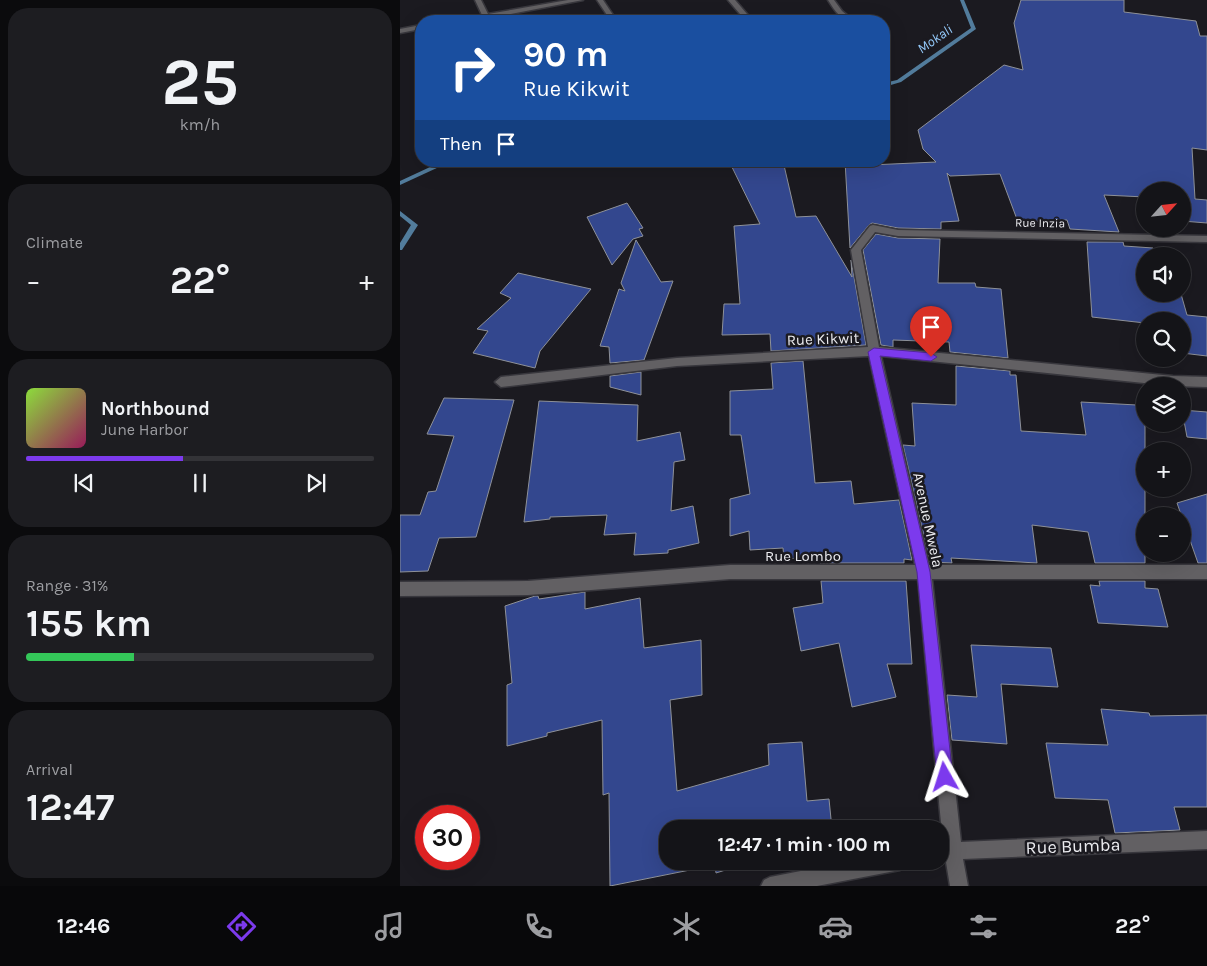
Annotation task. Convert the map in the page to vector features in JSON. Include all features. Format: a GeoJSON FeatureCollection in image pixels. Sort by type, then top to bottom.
{"type":"FeatureCollection","features":[{"type":"Feature","properties":{"kind":"street"},"geometry":{"type":"LineString","coordinates":[[478,0],[485,15]]}},
{"type":"Feature","properties":{"kind":"street"},"geometry":{"type":"LineString","coordinates":[[507,15],[580,0]]}},
{"type":"Feature","properties":{"kind":"street"},"geometry":{"type":"LineString","coordinates":[[600,0],[610,15]]}},
{"type":"Feature","properties":{"kind":"street"},"geometry":{"type":"LineString","coordinates":[[731,0],[745,15]]}},
{"type":"Feature","properties":{"kind":"street"},"geometry":{"type":"LineString","coordinates":[[831,0],[843,15]]}},
{"type":"Feature","properties":{"kind":"street"},"geometry":{"type":"LineString","coordinates":[[400,31],[415,28]]}},
{"type":"Feature","properties":{"kind":"street","name":"Rue Inzia"},"geometry":{"type":"LineString","coordinates":[[873,228],[898,233],[1207,239]]}},
{"type":"Feature","properties":{"kind":"street","name":"Avenue Mwela"},"geometry":{"type":"LineString","coordinates":[[873,228],[856,250],[874,352],[924,572],[943,820]]}},
{"type":"Feature","properties":{"kind":"street","name":"Rue Kikwit"},"geometry":{"type":"LineString","coordinates":[[500,382],[677,362],[874,352],[1173,381],[1207,382]]}},
{"type":"Feature","properties":{"kind":"street","name":"Rue Lombo"},"geometry":{"type":"LineString","coordinates":[[400,588],[528,588],[730,572],[1207,572]]}},
{"type":"Feature","properties":{"kind":"street","name":"Rue Bumba"},"geometry":{"type":"LineString","coordinates":[[949,852],[1207,840]]}},
{"type":"Feature","properties":{"kind":"street","name":"Avenue Mwela"},"geometry":{"type":"LineString","coordinates":[[949,860],[959,886]]}},
{"type":"Feature","properties":{"kind":"street"},"geometry":{"type":"LineString","coordinates":[[770,886],[853,870]]}},
{"type":"Feature","properties":{"kind":"building"},"geometry":{"type":"Polygon","coordinates":[[[1021,0],[1124,0],[1124,12],[1196,21],[1200,36],[1207,36],[1207,150],[1192,148],[1195,199],[1207,200],[1207,223],[1191,222],[1191,182],[1136,182],[1136,197],[1104,195],[1119,232],[1070,229],[1067,220],[1018,222],[1000,174],[950,176],[947,173],[959,221],[941,222],[941,229],[898,228],[872,223],[850,248],[845,167],[890,167],[890,164],[936,162],[923,149],[918,130],[1004,65],[1023,70],[1014,23],[1021,0]]]}},
{"type":"Feature","properties":{"kind":"building"},"geometry":{"type":"Polygon","coordinates":[[[732,167],[784,167],[796,217],[816,216],[852,277],[851,260],[866,345],[771,351],[770,334],[722,335],[724,304],[740,304],[734,226],[760,224],[732,167]]]}},
{"type":"Feature","properties":{"kind":"building"},"geometry":{"type":"Polygon","coordinates":[[[627,203],[643,228],[639,229],[643,236],[633,239],[612,265],[587,217],[627,203]]]}},
{"type":"Feature","properties":{"kind":"building"},"geometry":{"type":"Polygon","coordinates":[[[876,234],[898,238],[940,239],[938,283],[975,283],[976,287],[1001,289],[1008,358],[950,352],[949,342],[893,340],[893,347],[881,345],[863,250],[876,234]]]}},
{"type":"Feature","properties":{"kind":"building"},"geometry":{"type":"Polygon","coordinates":[[[636,240],[661,282],[673,281],[644,360],[610,363],[609,347],[600,346],[619,289],[625,291],[621,283],[636,240]]]}},
{"type":"Feature","properties":{"kind":"building"},"geometry":{"type":"Polygon","coordinates":[[[1087,242],[1123,242],[1124,246],[1138,247],[1136,247],[1136,302],[1183,302],[1186,312],[1136,312],[1136,322],[1092,317],[1087,242]]]}},
{"type":"Feature","properties":{"kind":"building"},"geometry":{"type":"Polygon","coordinates":[[[518,273],[591,289],[540,351],[535,368],[473,353],[488,331],[477,329],[511,298],[500,293],[518,273]]]}},
{"type":"Feature","properties":{"kind":"building"},"geometry":{"type":"Polygon","coordinates":[[[1191,315],[1207,317],[1207,356],[1191,354],[1191,315]]]}},
{"type":"Feature","properties":{"kind":"building"},"geometry":{"type":"Polygon","coordinates":[[[803,361],[815,483],[851,481],[854,504],[899,500],[912,560],[904,559],[904,563],[820,563],[820,557],[784,559],[783,548],[750,550],[749,531],[730,536],[730,499],[750,494],[741,435],[730,435],[730,391],[773,389],[771,363],[803,361]]]}},
{"type":"Feature","properties":{"kind":"building"},"geometry":{"type":"Polygon","coordinates":[[[956,366],[1010,371],[1010,375],[1016,375],[1021,431],[1086,435],[1081,402],[1136,405],[1136,432],[1145,432],[1145,442],[1136,442],[1136,497],[1145,497],[1145,507],[1136,507],[1136,562],[1145,563],[1095,563],[1088,532],[1032,525],[1037,563],[951,558],[952,563],[930,562],[903,445],[915,446],[912,403],[956,405],[956,366]]]}},
{"type":"Feature","properties":{"kind":"building"},"geometry":{"type":"Polygon","coordinates":[[[641,372],[641,395],[610,387],[610,376],[641,372]]]}},
{"type":"Feature","properties":{"kind":"building"},"geometry":{"type":"Polygon","coordinates":[[[444,398],[514,400],[476,537],[439,538],[428,571],[400,572],[400,515],[420,515],[428,492],[436,491],[454,436],[427,434],[444,398]]]}},
{"type":"Feature","properties":{"kind":"building"},"geometry":{"type":"Polygon","coordinates":[[[539,401],[638,405],[637,441],[680,432],[685,460],[674,462],[671,511],[693,506],[699,543],[668,550],[668,553],[634,555],[636,533],[604,535],[607,515],[550,517],[550,519],[524,522],[539,401]]]}},
{"type":"Feature","properties":{"kind":"building"},"geometry":{"type":"Polygon","coordinates":[[[1191,411],[1207,412],[1207,439],[1187,437],[1186,432],[1191,432],[1191,411]]]}},
{"type":"Feature","properties":{"kind":"building"},"geometry":{"type":"Polygon","coordinates":[[[1207,494],[1207,563],[1198,563],[1191,543],[1191,507],[1178,507],[1177,503],[1207,494]]]}},
{"type":"Feature","properties":{"kind":"building"},"geometry":{"type":"Polygon","coordinates":[[[821,581],[906,581],[912,664],[887,664],[896,697],[852,707],[839,643],[801,651],[793,608],[823,603],[821,581]]]}},
{"type":"Feature","properties":{"kind":"building"},"geometry":{"type":"Polygon","coordinates":[[[1099,581],[1145,581],[1145,588],[1158,589],[1168,627],[1098,623],[1090,585],[1100,586],[1099,581]]]}},
{"type":"Feature","properties":{"kind":"building"},"geometry":{"type":"Polygon","coordinates":[[[585,592],[585,609],[640,598],[644,648],[701,640],[702,695],[670,700],[677,791],[769,765],[768,744],[802,742],[807,801],[829,799],[831,820],[659,820],[659,870],[690,870],[610,886],[609,793],[603,795],[602,720],[547,733],[547,736],[507,746],[507,685],[512,683],[505,606],[535,596],[538,596],[539,599],[585,592]]]}},
{"type":"Feature","properties":{"kind":"building"},"geometry":{"type":"Polygon","coordinates":[[[971,645],[1051,648],[1058,687],[1001,684],[1007,744],[952,740],[947,695],[977,697],[971,645]]]}},
{"type":"Feature","properties":{"kind":"building"},"geometry":{"type":"Polygon","coordinates":[[[1101,709],[1149,713],[1150,716],[1207,715],[1207,807],[1174,807],[1180,830],[1115,833],[1108,800],[1055,798],[1046,743],[1108,745],[1101,709]]]}},
{"type":"Feature","properties":{"kind":"waterway","name":"Mokali"},"geometry":{"type":"LineString","coordinates":[[890,83],[899,81],[974,28],[962,0]]}},
{"type":"Feature","properties":{"kind":"waterway","name":"Mokali"},"geometry":{"type":"LineString","coordinates":[[400,183],[436,167]]}},
{"type":"Feature","properties":{"kind":"waterway","name":"Mokali"},"geometry":{"type":"LineString","coordinates":[[400,213],[415,225],[400,248]]}},
{"type":"Feature","properties":{"kind":"route"},"geometry":{"type":"LineString","coordinates":[[931,357],[874,352],[924,572],[945,777]]}}]}
